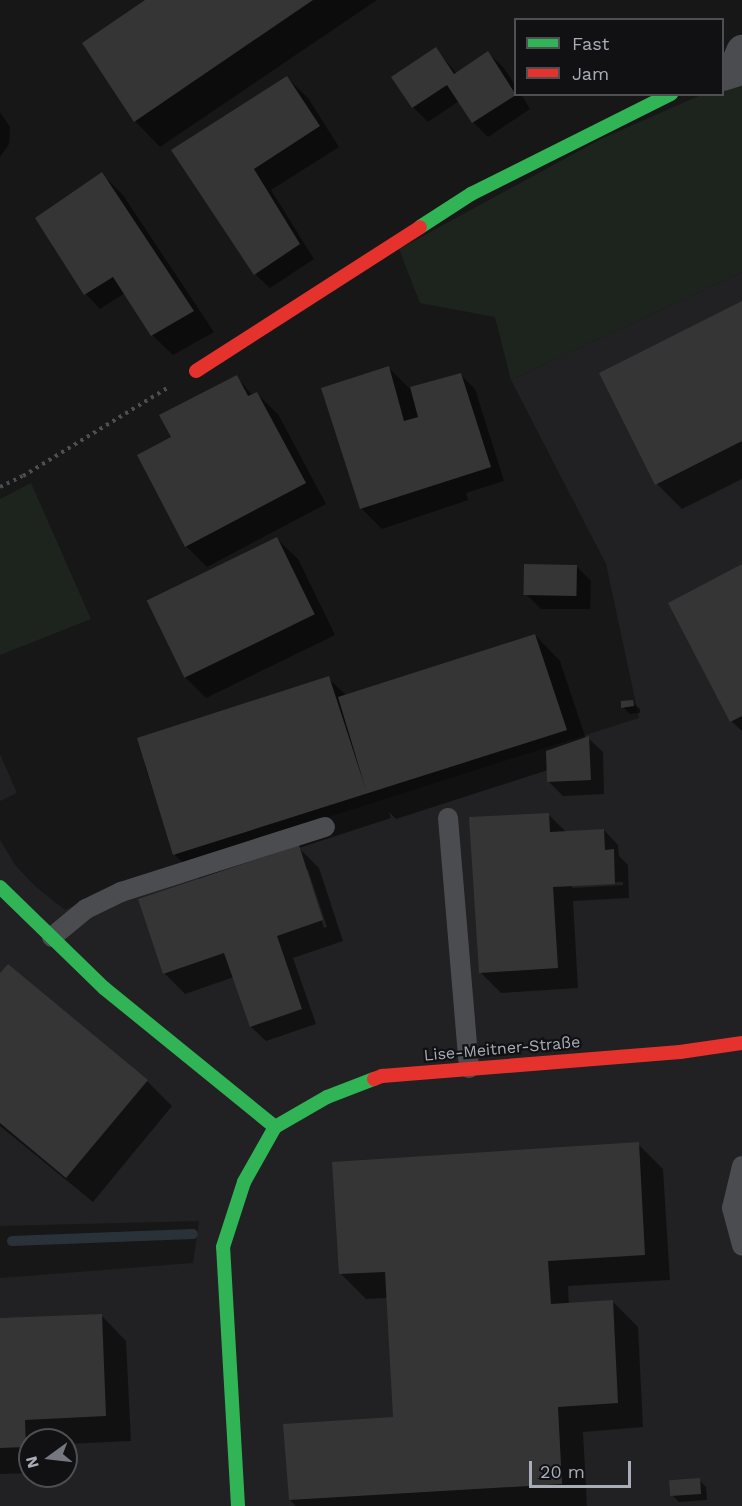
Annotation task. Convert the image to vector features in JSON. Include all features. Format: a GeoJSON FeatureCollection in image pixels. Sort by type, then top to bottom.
{"type":"FeatureCollection","features":[{"type":"Feature","properties":{"kind":"street"},"geometry":{"type":"LineString","coordinates":[[724,74],[734,70],[742,51]]}},
{"type":"Feature","properties":{"kind":"street"},"geometry":{"type":"LineString","coordinates":[[196,371],[471,194],[668,96]]}},
{"type":"Feature","properties":{"kind":"street"},"geometry":{"type":"LineString","coordinates":[[0,887],[104,987],[275,1127],[244,1182],[223,1247],[238,1506]]}},
{"type":"Feature","properties":{"kind":"street","name":"Lise-Meitner-Straße"},"geometry":{"type":"LineString","coordinates":[[275,1127],[327,1097],[382,1076],[680,1052],[742,1043]]}},
{"type":"Feature","properties":{"kind":"lane"},"geometry":{"type":"LineString","coordinates":[[448,818],[469,1068]]}},
{"type":"Feature","properties":{"kind":"lane"},"geometry":{"type":"LineString","coordinates":[[52,937],[86,909],[122,892],[325,826]]}},
{"type":"Feature","properties":{"kind":"lane"},"geometry":{"type":"LineString","coordinates":[[742,1166],[732,1208],[742,1246]]}},
{"type":"Feature","properties":{"kind":"path"},"geometry":{"type":"LineString","coordinates":[[0,487],[23,476],[196,371]]}},
{"type":"Feature","properties":{"kind":"shaded area"},"geometry":{"type":"Polygon","coordinates":[[[742,76],[742,272],[511,380],[495,317],[420,303],[399,249],[601,139],[699,96],[724,96],[724,85],[742,76]]]}},
{"type":"Feature","properties":{"kind":"shaded area"},"geometry":{"type":"Polygon","coordinates":[[[742,272],[742,1506],[0,1506],[0,1278],[193,1263],[199,1221],[0,1226],[0,840],[15,865],[36,887],[65,910],[115,885],[639,718],[606,564],[511,380],[742,272]]]}},
{"type":"Feature","properties":{"kind":"shaded area"},"geometry":{"type":"Polygon","coordinates":[[[31,483],[91,619],[0,655],[0,499],[31,483]]]}},
{"type":"Feature","properties":{"kind":"shaded area"},"geometry":{"type":"Polygon","coordinates":[[[0,754],[17,793],[0,801],[0,754]]]}},
{"type":"Feature","properties":{"kind":"building"},"geometry":{"type":"Polygon","coordinates":[[[145,0],[313,0],[134,122],[82,43],[145,0]]]}},
{"type":"Feature","properties":{"kind":"building"},"geometry":{"type":"Polygon","coordinates":[[[436,47],[454,74],[488,51],[514,96],[472,123],[447,85],[412,108],[391,77],[436,47]]]}},
{"type":"Feature","properties":{"kind":"building"},"geometry":{"type":"Polygon","coordinates":[[[287,76],[320,126],[254,169],[300,244],[254,275],[171,150],[287,76]]]}},
{"type":"Feature","properties":{"kind":"building"},"geometry":{"type":"Polygon","coordinates":[[[102,172],[194,311],[151,336],[113,277],[84,295],[35,218],[102,172]]]}},
{"type":"Feature","properties":{"kind":"building"},"geometry":{"type":"Polygon","coordinates":[[[742,301],[742,441],[655,485],[599,373],[742,301]]]}},
{"type":"Feature","properties":{"kind":"building"},"geometry":{"type":"Polygon","coordinates":[[[389,366],[404,421],[418,417],[410,387],[461,373],[491,467],[360,509],[321,388],[389,366]]]}},
{"type":"Feature","properties":{"kind":"building"},"geometry":{"type":"Polygon","coordinates":[[[237,375],[248,396],[257,392],[306,483],[185,547],[137,455],[171,437],[159,415],[237,375]]]}},
{"type":"Feature","properties":{"kind":"building"},"geometry":{"type":"Polygon","coordinates":[[[277,537],[315,614],[184,678],[147,601],[277,537]]]}},
{"type":"Feature","properties":{"kind":"building"},"geometry":{"type":"Polygon","coordinates":[[[524,564],[577,565],[576,596],[523,595],[524,564]]]}},
{"type":"Feature","properties":{"kind":"building"},"geometry":{"type":"Polygon","coordinates":[[[742,564],[742,716],[730,722],[668,603],[742,564]]]}},
{"type":"Feature","properties":{"kind":"building"},"geometry":{"type":"Polygon","coordinates":[[[535,634],[567,730],[173,855],[137,738],[329,676],[366,790],[338,697],[535,634]]]}},
{"type":"Feature","properties":{"kind":"building"},"geometry":{"type":"Polygon","coordinates":[[[633,700],[634,706],[621,708],[621,701],[633,700]]]}},
{"type":"Feature","properties":{"kind":"building"},"geometry":{"type":"Polygon","coordinates":[[[589,736],[591,780],[547,782],[546,751],[589,736]]]}},
{"type":"Feature","properties":{"kind":"building"},"geometry":{"type":"Polygon","coordinates":[[[549,813],[550,832],[604,829],[605,850],[614,849],[615,884],[553,887],[558,968],[479,973],[469,817],[549,813]]]}},
{"type":"Feature","properties":{"kind":"building"},"geometry":{"type":"Polygon","coordinates":[[[299,845],[323,920],[277,936],[302,1009],[250,1027],[224,953],[163,974],[138,899],[299,845]]]}},
{"type":"Feature","properties":{"kind":"building"},"geometry":{"type":"Polygon","coordinates":[[[8,964],[148,1080],[66,1178],[0,1123],[0,973],[8,964]]]}},
{"type":"Feature","properties":{"kind":"building"},"geometry":{"type":"Polygon","coordinates":[[[639,1142],[645,1255],[548,1261],[551,1304],[613,1300],[618,1403],[558,1407],[562,1484],[289,1500],[283,1424],[393,1417],[385,1272],[339,1274],[332,1162],[639,1142]]]}},
{"type":"Feature","properties":{"kind":"building"},"geometry":{"type":"Polygon","coordinates":[[[102,1314],[106,1416],[25,1420],[25,1428],[18,1428],[18,1447],[0,1448],[0,1318],[102,1314]]]}},
{"type":"Feature","properties":{"kind":"building"},"geometry":{"type":"Polygon","coordinates":[[[700,1478],[701,1494],[670,1496],[669,1480],[700,1478]]]}},
{"type":"Feature","properties":{"kind":"waterway"},"geometry":{"type":"LineString","coordinates":[[12,1241],[193,1234]]}},
{"type":"Feature","properties":{"kind":"traffic: fast"},"geometry":{"type":"LineString","coordinates":[[420,227],[471,194],[667,96]]}},
{"type":"Feature","properties":{"kind":"traffic: fast"},"geometry":{"type":"LineString","coordinates":[[0,887],[104,988],[275,1127]]}},
{"type":"Feature","properties":{"kind":"traffic: fast"},"geometry":{"type":"LineString","coordinates":[[238,1506],[223,1247],[244,1182],[275,1127],[327,1097],[374,1079]]}},
{"type":"Feature","properties":{"kind":"traffic: jam"},"geometry":{"type":"LineString","coordinates":[[196,371],[420,227]]}},
{"type":"Feature","properties":{"kind":"traffic: jam"},"geometry":{"type":"LineString","coordinates":[[374,1079],[382,1076],[680,1052],[742,1043]]}}]}
